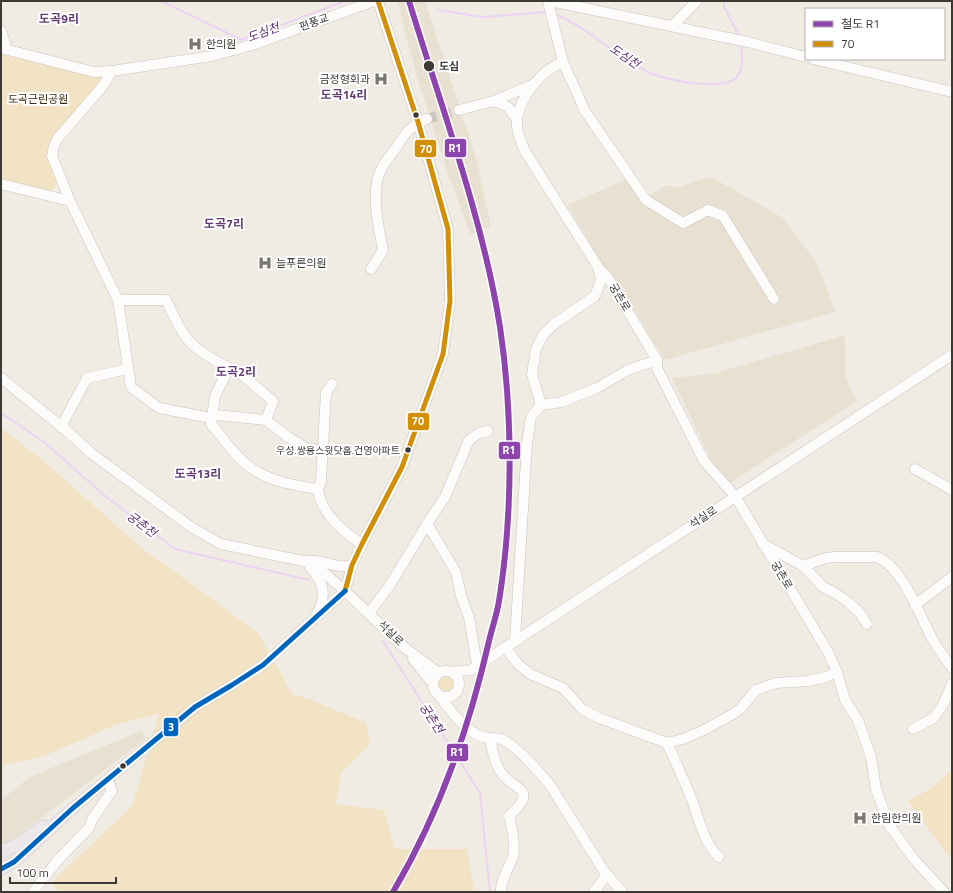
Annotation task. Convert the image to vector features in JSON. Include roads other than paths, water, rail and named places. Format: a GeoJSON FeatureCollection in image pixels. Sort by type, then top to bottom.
{"type":"FeatureCollection","features":[{"type":"Feature","properties":{"kind":"main road"},"geometry":{"type":"LineString","coordinates":[[1,852],[20,843],[49,821],[73,808]]}},
{"type":"Feature","properties":{"kind":"main road"},"geometry":{"type":"LineString","coordinates":[[1,872],[73,808]]}},
{"type":"Feature","properties":{"kind":"main road"},"geometry":{"type":"LineString","coordinates":[[1,869],[14,862]]}},
{"type":"Feature","properties":{"kind":"street"},"geometry":{"type":"LineString","coordinates":[[73,808],[195,706],[263,665],[345,591],[352,565],[402,467],[443,354],[449,308],[448,229],[423,120],[378,1]]}},
{"type":"Feature","properties":{"kind":"street"},"geometry":{"type":"LineString","coordinates":[[774,299],[723,216],[708,210],[682,223],[646,200],[585,110],[562,62],[552,23],[549,1],[592,6],[805,57]]}},
{"type":"Feature","properties":{"kind":"street"},"geometry":{"type":"LineString","coordinates":[[672,26],[697,1]]}},
{"type":"Feature","properties":{"kind":"street","name":"편풍교"},"geometry":{"type":"LineString","coordinates":[[3,48],[94,72],[112,71],[218,54],[255,44],[369,3]]}},
{"type":"Feature","properties":{"kind":"street"},"geometry":{"type":"LineString","coordinates":[[1,31],[5,43],[3,48]]}},
{"type":"Feature","properties":{"kind":"street"},"geometry":{"type":"LineString","coordinates":[[817,60],[952,92]]}},
{"type":"Feature","properties":{"kind":"street"},"geometry":{"type":"LineString","coordinates":[[517,120],[526,95],[536,82],[552,66],[562,62]]}},
{"type":"Feature","properties":{"kind":"street"},"geometry":{"type":"LineString","coordinates":[[112,71],[102,87],[58,138],[54,146],[52,156],[70,201],[118,300],[131,387],[159,408],[211,418],[217,415],[266,420],[288,437],[306,448],[323,452]]}},
{"type":"Feature","properties":{"kind":"street"},"geometry":{"type":"LineString","coordinates":[[459,110],[494,101],[536,82]]}},
{"type":"Feature","properties":{"kind":"street"},"geometry":{"type":"LineString","coordinates":[[494,101],[508,100],[522,105]]}},
{"type":"Feature","properties":{"kind":"street"},"geometry":{"type":"LineString","coordinates":[[494,101],[508,107],[517,120]]}},
{"type":"Feature","properties":{"kind":"street"},"geometry":{"type":"LineString","coordinates":[[371,269],[383,250],[376,204],[377,182],[384,164],[403,136],[423,120]]}},
{"type":"Feature","properties":{"kind":"street","name":"궁촌로"},"geometry":{"type":"LineString","coordinates":[[517,120],[520,140],[525,151],[598,267],[608,278],[658,360],[657,368],[704,461],[734,496],[828,652],[837,672],[845,700],[858,720],[871,757],[876,789],[888,826],[913,858],[944,892]]}},
{"type":"Feature","properties":{"kind":"street"},"geometry":{"type":"LineString","coordinates":[[1,184],[70,201]]}},
{"type":"Feature","properties":{"kind":"street"},"geometry":{"type":"LineString","coordinates":[[541,405],[532,374],[536,349],[542,335],[554,324],[595,296],[601,280],[598,267]]}},
{"type":"Feature","properties":{"kind":"street"},"geometry":{"type":"LineString","coordinates":[[118,300],[166,300],[181,331],[192,346],[204,355],[240,373],[273,401],[266,420]]}},
{"type":"Feature","properties":{"kind":"street","name":"석실로"},"geometry":{"type":"LineString","coordinates":[[304,562],[313,564],[345,591],[406,648],[439,673],[474,668],[734,496],[952,355]]}},
{"type":"Feature","properties":{"kind":"street"},"geometry":{"type":"LineString","coordinates":[[515,640],[527,443],[531,417],[541,405],[562,402],[597,388],[628,370],[658,360]]}},
{"type":"Feature","properties":{"kind":"street"},"geometry":{"type":"LineString","coordinates":[[229,368],[215,396],[211,424],[255,471],[286,482],[318,489]]}},
{"type":"Feature","properties":{"kind":"street"},"geometry":{"type":"LineString","coordinates":[[61,427],[87,378],[128,369]]}},
{"type":"Feature","properties":{"kind":"street"},"geometry":{"type":"LineString","coordinates":[[1,378],[91,453],[191,527],[221,544],[304,562],[318,560],[344,568],[352,565]]}},
{"type":"Feature","properties":{"kind":"street"},"geometry":{"type":"LineString","coordinates":[[332,384],[326,393],[321,481],[318,489],[319,498],[327,512],[340,526],[362,544]]}},
{"type":"Feature","properties":{"kind":"street"},"geometry":{"type":"LineString","coordinates":[[369,613],[390,585],[445,497],[469,440],[479,433],[488,431]]}},
{"type":"Feature","properties":{"kind":"street"},"geometry":{"type":"LineString","coordinates":[[915,469],[952,490]]}},
{"type":"Feature","properties":{"kind":"street"},"geometry":{"type":"LineString","coordinates":[[427,524],[456,572],[461,596],[469,617],[474,668],[458,690],[444,697],[435,688],[436,676],[439,673]]}},
{"type":"Feature","properties":{"kind":"street"},"geometry":{"type":"LineString","coordinates":[[762,543],[803,566],[823,587],[836,592],[856,610],[867,624]]}},
{"type":"Feature","properties":{"kind":"street"},"geometry":{"type":"LineString","coordinates":[[803,566],[826,558],[835,557],[877,557],[888,564],[915,605],[933,641],[952,668]]}},
{"type":"Feature","properties":{"kind":"street"},"geometry":{"type":"LineString","coordinates":[[304,562],[317,575],[323,587],[324,597],[315,618]]}},
{"type":"Feature","properties":{"kind":"street"},"geometry":{"type":"LineString","coordinates":[[915,605],[952,577]]}},
{"type":"Feature","properties":{"kind":"street"},"geometry":{"type":"LineString","coordinates":[[505,647],[518,664],[530,674],[563,688],[582,709],[599,718],[667,743],[683,739],[700,732],[733,714],[740,709],[756,690],[776,683],[808,681],[826,677],[837,672]]}},
{"type":"Feature","properties":{"kind":"street"},"geometry":{"type":"LineString","coordinates":[[406,648],[454,717],[478,736],[502,739],[541,774],[550,785],[607,874],[622,892]]}},
{"type":"Feature","properties":{"kind":"street"},"geometry":{"type":"LineString","coordinates":[[452,672],[458,678],[455,714],[461,723]]}},
{"type":"Feature","properties":{"kind":"street"},"geometry":{"type":"LineString","coordinates":[[913,729],[934,718],[944,703],[952,684]]}},
{"type":"Feature","properties":{"kind":"street"},"geometry":{"type":"LineString","coordinates":[[490,738],[500,771],[506,779],[519,787],[523,800],[521,805],[509,816],[512,830],[513,855],[501,886],[501,892]]}},
{"type":"Feature","properties":{"kind":"street"},"geometry":{"type":"LineString","coordinates":[[667,743],[691,798],[708,843],[719,857]]}},
{"type":"Feature","properties":{"kind":"street"},"geometry":{"type":"LineString","coordinates":[[37,891],[53,867],[89,828],[92,818],[112,791],[108,780]]}},
{"type":"Feature","properties":{"kind":"street"},"geometry":{"type":"LineString","coordinates":[[594,892],[607,874]]}},
{"type":"Feature","properties":{"kind":"waterway","name":"도심천"},"geometry":{"type":"LineString","coordinates":[[161,1],[242,40],[345,1]]}},
{"type":"Feature","properties":{"kind":"waterway","name":"도심천"},"geometry":{"type":"LineString","coordinates":[[724,1],[724,6],[739,36]]}},
{"type":"Feature","properties":{"kind":"waterway","name":"도심천"},"geometry":{"type":"LineString","coordinates":[[438,10],[483,17],[547,12]]}},
{"type":"Feature","properties":{"kind":"waterway","name":"도심천"},"geometry":{"type":"LineString","coordinates":[[555,14],[580,27],[636,66],[656,75],[680,81],[720,84],[737,77],[741,70],[741,44]]}},
{"type":"Feature","properties":{"kind":"waterway","name":"궁촌천"},"geometry":{"type":"LineString","coordinates":[[1,413],[44,442],[104,495],[175,549],[309,580]]}},
{"type":"Feature","properties":{"kind":"waterway","name":"궁촌천"},"geometry":{"type":"LineString","coordinates":[[383,641],[480,793],[490,892]]}},
{"type":"Feature","properties":{"kind":"tunnel"},"geometry":{"type":"LineString","coordinates":[[427,119],[459,110]]}},
{"type":"Feature","properties":{"kind":"rail line","name":"R1"},"geometry":{"type":"LineString","coordinates":[[393,892],[425,832],[451,770],[462,739],[481,674],[498,606],[504,568],[510,464],[504,360],[493,286],[460,163],[409,1]]}},
{"type":"Feature","properties":{"kind":"place","name":"한의원"},"geometry":{"type":"Point","coordinates":[195,44]}},
{"type":"Feature","properties":{"kind":"place","name":"도심"},"geometry":{"type":"Point","coordinates":[429,66]}},
{"type":"Feature","properties":{"kind":"place","name":"금정형회과"},"geometry":{"type":"Point","coordinates":[381,79]}},
{"type":"Feature","properties":{"kind":"place","name":"늘푸른의원"},"geometry":{"type":"Point","coordinates":[265,263]}},
{"type":"Feature","properties":{"kind":"place","name":"우성.쌍용스윗닷홈.건영아파트"},"geometry":{"type":"Point","coordinates":[408,450]}},
{"type":"Feature","properties":{"kind":"place","name":"한림한의원"},"geometry":{"type":"Point","coordinates":[860,818]}},
{"type":"Feature","properties":{"kind":"district","name":"도곡9리"},"geometry":{"type":"Point","coordinates":[59,18]}},
{"type":"Feature","properties":{"kind":"district","name":"도곡14리"},"geometry":{"type":"Point","coordinates":[344,94]}},
{"type":"Feature","properties":{"kind":"district","name":"도곡7리"},"geometry":{"type":"Point","coordinates":[224,223]}},
{"type":"Feature","properties":{"kind":"district","name":"도곡2리"},"geometry":{"type":"Point","coordinates":[236,371]}},
{"type":"Feature","properties":{"kind":"district","name":"도곡13리"},"geometry":{"type":"Point","coordinates":[198,473]}},
{"type":"Feature","properties":{"kind":"park label","name":"도곡근린공원"},"geometry":{"type":"Point","coordinates":[38,99]}}]}
